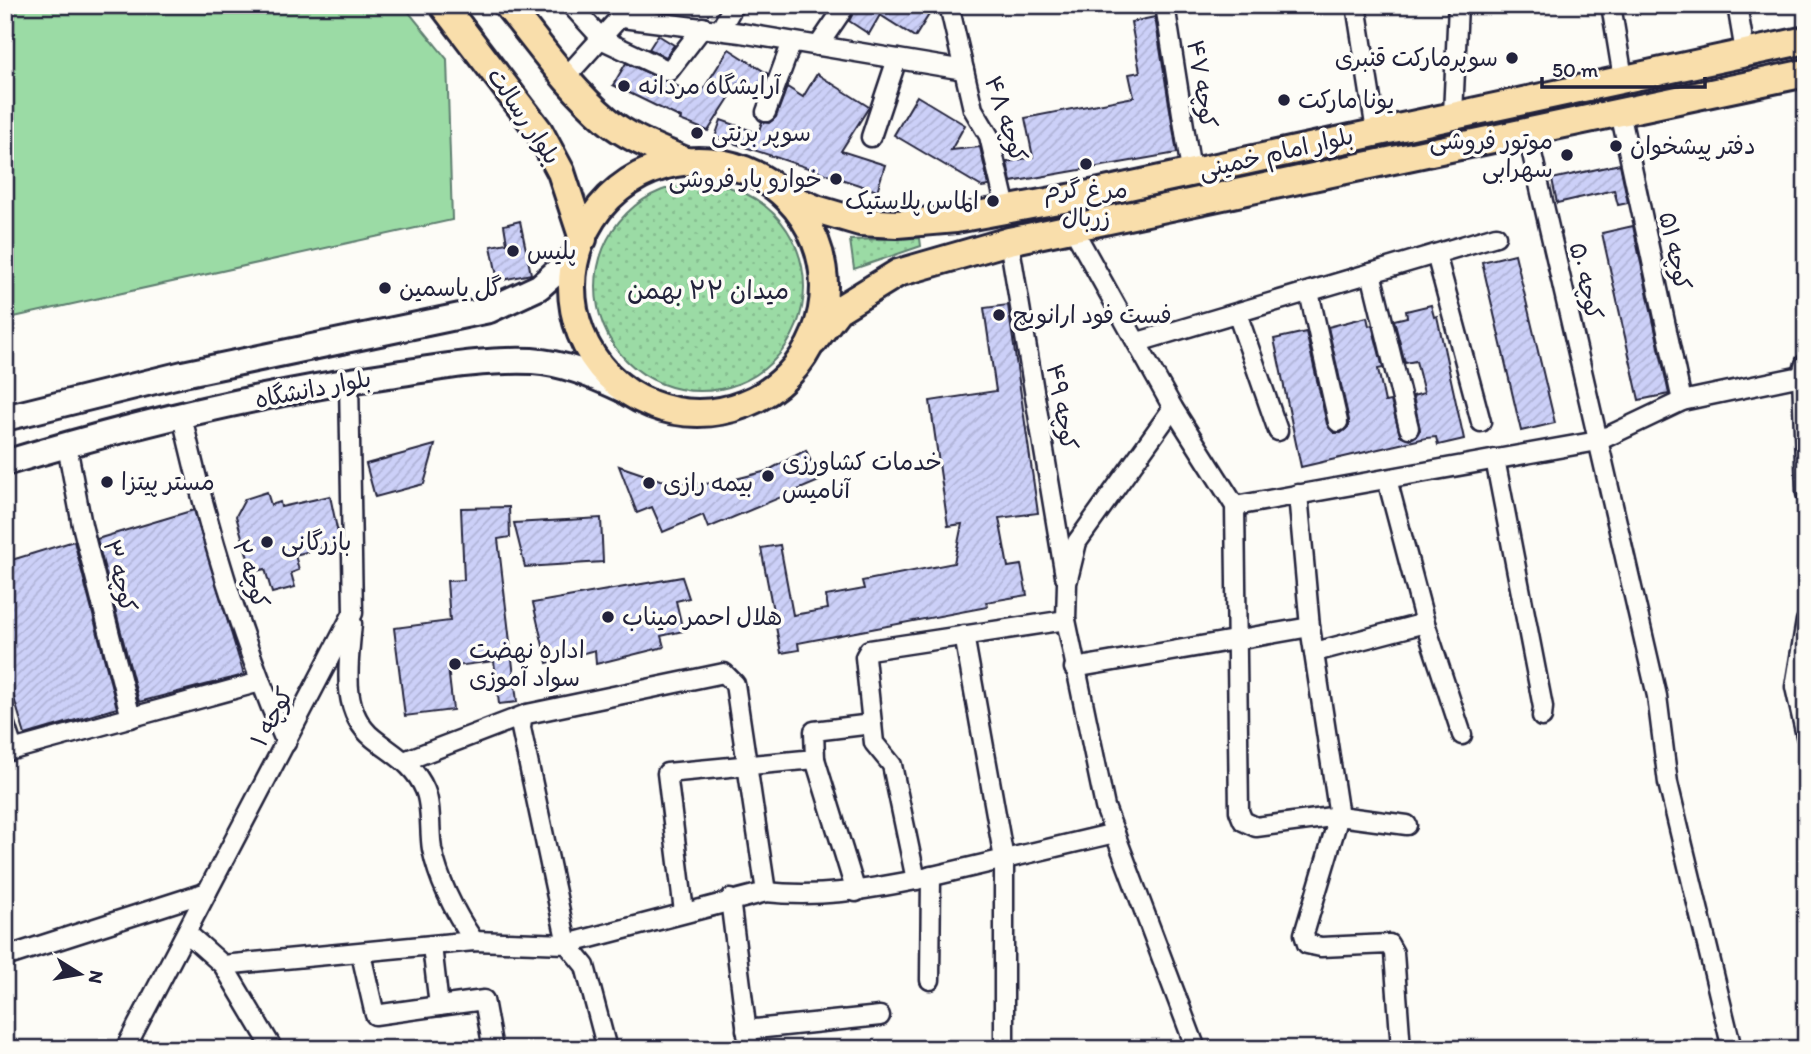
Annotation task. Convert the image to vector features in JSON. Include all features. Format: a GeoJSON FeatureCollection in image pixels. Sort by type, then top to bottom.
{"type":"FeatureCollection","features":[{"type":"Feature","properties":{"kind":"main road","name":"بلوار رسالت"},"geometry":{"type":"LineString","coordinates":[[443,5],[539,131],[561,172],[580,247]]}},
{"type":"Feature","properties":{"kind":"main road"},"geometry":{"type":"LineString","coordinates":[[507,5],[565,78],[608,121],[635,138],[684,160]]}},
{"type":"Feature","properties":{"kind":"main road","name":"بلوار امام خمینی"},"geometry":{"type":"LineString","coordinates":[[789,197],[816,209],[860,222],[897,224],[956,219],[1096,193],[1452,114],[1806,40]]}},
{"type":"Feature","properties":{"kind":"main road","name":"بلوار امام خمینی"},"geometry":{"type":"LineString","coordinates":[[814,341],[838,310],[898,273],[1009,240],[1806,73]]}},
{"type":"Feature","properties":{"kind":"main road"},"geometry":{"type":"LineString","coordinates":[[684,160],[722,163],[760,175],[789,197],[812,229],[825,263],[823,302],[814,341],[793,371],[766,396],[730,410],[692,414],[657,407],[622,389],[595,363],[579,329],[571,293],[580,247],[591,218],[615,191],[649,169],[684,160]]}},
{"type":"Feature","properties":{"kind":"main road","name":"بلوار دانشگاه"},"geometry":{"type":"LineString","coordinates":[[5,418],[196,371],[489,310],[539,287],[580,247]]}},
{"type":"Feature","properties":{"kind":"main road","name":"بلوار دانشگاه"},"geometry":{"type":"LineString","coordinates":[[5,463],[182,416],[349,381],[453,365],[532,361],[576,368],[622,389]]}},
{"type":"Feature","properties":{"kind":"street"},"geometry":{"type":"LineString","coordinates":[[571,5],[603,40],[669,71],[734,5]]}},
{"type":"Feature","properties":{"kind":"street"},"geometry":{"type":"LineString","coordinates":[[818,46],[846,5]]}},
{"type":"Feature","properties":{"kind":"street","name":"کوچه ۴۸"},"geometry":{"type":"LineString","coordinates":[[949,5],[973,109],[989,136],[1006,208]]}},
{"type":"Feature","properties":{"kind":"street"},"geometry":{"type":"LineString","coordinates":[[956,32],[962,5]]}},
{"type":"Feature","properties":{"kind":"street","name":"کوچه ۴۷"},"geometry":{"type":"LineString","coordinates":[[1165,5],[1192,171]]}},
{"type":"Feature","properties":{"kind":"street"},"geometry":{"type":"LineString","coordinates":[[1356,5],[1376,131]]}},
{"type":"Feature","properties":{"kind":"street"},"geometry":{"type":"LineString","coordinates":[[1452,114],[1458,5]]}},
{"type":"Feature","properties":{"kind":"street"},"geometry":{"type":"LineString","coordinates":[[1611,5],[1623,78]]}},
{"type":"Feature","properties":{"kind":"street"},"geometry":{"type":"LineString","coordinates":[[1737,5],[1745,52]]}},
{"type":"Feature","properties":{"kind":"street"},"geometry":{"type":"LineString","coordinates":[[565,78],[603,40],[626,12],[711,29],[964,71]]}},
{"type":"Feature","properties":{"kind":"street"},"geometry":{"type":"LineString","coordinates":[[766,112],[792,41]]}},
{"type":"Feature","properties":{"kind":"street"},"geometry":{"type":"LineString","coordinates":[[871,136],[897,59]]}},
{"type":"Feature","properties":{"kind":"street","name":"کوچه ۵۱"},"geometry":{"type":"LineString","coordinates":[[1620,112],[1682,401]]}},
{"type":"Feature","properties":{"kind":"street","name":"کوچه ۵۰"},"geometry":{"type":"LineString","coordinates":[[1527,132],[1657,696],[1668,783],[1732,1049]]}},
{"type":"Feature","properties":{"kind":"street"},"geometry":{"type":"LineString","coordinates":[[1072,227],[1173,408],[1235,506],[1239,811],[1242,821],[1256,827],[1339,816],[1407,825]]}},
{"type":"Feature","properties":{"kind":"street"},"geometry":{"type":"LineString","coordinates":[[1138,342],[1496,236]]}},
{"type":"Feature","properties":{"kind":"street","name":"کوچه ۴۹"},"geometry":{"type":"LineString","coordinates":[[1009,240],[1067,583]]}},
{"type":"Feature","properties":{"kind":"street"},"geometry":{"type":"LineString","coordinates":[[1436,254],[1482,422]]}},
{"type":"Feature","properties":{"kind":"street"},"geometry":{"type":"LineString","coordinates":[[1371,273],[1409,428]]}},
{"type":"Feature","properties":{"kind":"street"},"geometry":{"type":"LineString","coordinates":[[1309,292],[1338,422]]}},
{"type":"Feature","properties":{"kind":"street"},"geometry":{"type":"LineString","coordinates":[[1237,313],[1278,430]]}},
{"type":"Feature","properties":{"kind":"street"},"geometry":{"type":"LineString","coordinates":[[1235,506],[1598,441],[1682,401],[1805,371],[1806,493]]}},
{"type":"Feature","properties":{"kind":"street","name":"کوچه ۱"},"geometry":{"type":"LineString","coordinates":[[125,1049],[353,613],[349,381]]}},
{"type":"Feature","properties":{"kind":"street"},"geometry":{"type":"LineString","coordinates":[[1173,408],[1077,542],[1067,583],[1066,620],[1105,807],[1196,1049]]}},
{"type":"Feature","properties":{"kind":"street","name":"کوچه ۲"},"geometry":{"type":"LineString","coordinates":[[182,416],[199,493],[260,682],[286,743]]}},
{"type":"Feature","properties":{"kind":"street","name":"کوچه ۳"},"geometry":{"type":"LineString","coordinates":[[67,446],[82,525],[131,718]]}},
{"type":"Feature","properties":{"kind":"street"},"geometry":{"type":"LineString","coordinates":[[1495,459],[1544,706],[1542,716]]}},
{"type":"Feature","properties":{"kind":"street"},"geometry":{"type":"LineString","coordinates":[[1387,478],[1425,623],[1462,735]]}},
{"type":"Feature","properties":{"kind":"street"},"geometry":{"type":"LineString","coordinates":[[1298,494],[1310,627],[1339,816],[1304,934],[1307,944],[1321,947],[1389,944],[1394,953],[1401,1049]]}},
{"type":"Feature","properties":{"kind":"street"},"geometry":{"type":"LineString","coordinates":[[353,613],[347,677],[354,716],[372,737],[407,760],[426,792],[432,850],[451,907],[474,941]]}},
{"type":"Feature","properties":{"kind":"street"},"geometry":{"type":"LineString","coordinates":[[930,980],[924,878],[892,765],[874,743],[865,657],[869,650],[1066,620]]}},
{"type":"Feature","properties":{"kind":"street"},"geometry":{"type":"LineString","coordinates":[[1806,621],[1795,687],[1806,736]]}},
{"type":"Feature","properties":{"kind":"street"},"geometry":{"type":"LineString","coordinates":[[1315,652],[1425,623]]}},
{"type":"Feature","properties":{"kind":"street"},"geometry":{"type":"LineString","coordinates":[[1074,668],[1310,627]]}},
{"type":"Feature","properties":{"kind":"street"},"geometry":{"type":"LineString","coordinates":[[964,635],[1004,859],[1004,1049]]}},
{"type":"Feature","properties":{"kind":"street"},"geometry":{"type":"LineString","coordinates":[[407,760],[527,713],[724,673],[735,684],[766,892]]}},
{"type":"Feature","properties":{"kind":"street"},"geometry":{"type":"LineString","coordinates":[[5,724],[9,751],[260,682]]}},
{"type":"Feature","properties":{"kind":"street"},"geometry":{"type":"LineString","coordinates":[[527,713],[522,718],[521,729],[567,944],[585,966],[607,1049]]}},
{"type":"Feature","properties":{"kind":"street"},"geometry":{"type":"LineString","coordinates":[[856,891],[816,759],[814,731],[872,724]]}},
{"type":"Feature","properties":{"kind":"street"},"geometry":{"type":"LineString","coordinates":[[684,912],[667,773],[816,759]]}},
{"type":"Feature","properties":{"kind":"street"},"geometry":{"type":"LineString","coordinates":[[223,965],[361,954],[474,941],[567,944],[730,899],[766,892],[796,896],[856,891],[924,878],[1115,833]]}},
{"type":"Feature","properties":{"kind":"street"},"geometry":{"type":"LineString","coordinates":[[5,957],[207,892]]}},
{"type":"Feature","properties":{"kind":"street"},"geometry":{"type":"LineString","coordinates":[[730,899],[749,1049]]}},
{"type":"Feature","properties":{"kind":"street"},"geometry":{"type":"LineString","coordinates":[[187,933],[223,965],[273,1049]]}},
{"type":"Feature","properties":{"kind":"street"},"geometry":{"type":"LineString","coordinates":[[432,946],[439,1006]]}},
{"type":"Feature","properties":{"kind":"street"},"geometry":{"type":"LineString","coordinates":[[361,954],[375,1015],[485,1000],[493,1049]]}},
{"type":"Feature","properties":{"kind":"street"},"geometry":{"type":"LineString","coordinates":[[746,1030],[880,1016]]}},
{"type":"Feature","properties":{"kind":"green space"},"geometry":{"type":"Polygon","coordinates":[[[5,5],[403,5],[447,59],[452,220],[5,319],[5,5]]]}},
{"type":"Feature","properties":{"kind":"green space"},"geometry":{"type":"Polygon","coordinates":[[[700,183],[740,191],[758,200],[774,213],[787,229],[796,247],[804,287],[796,327],[787,345],[774,361],[758,374],[740,383],[700,391],[660,383],[642,374],[626,361],[613,345],[604,327],[596,287],[604,247],[613,229],[626,213],[642,200],[660,191],[700,183]]]}},
{"type":"Feature","properties":{"kind":"green space"},"geometry":{"type":"Polygon","coordinates":[[[920,238],[921,246],[854,269],[850,240],[920,238]]]}},
{"type":"Feature","properties":{"kind":"building"},"geometry":{"type":"Polygon","coordinates":[[[857,5],[935,5],[915,37],[880,15],[869,34],[849,21],[857,5]]]}},
{"type":"Feature","properties":{"kind":"building"},"geometry":{"type":"Polygon","coordinates":[[[1155,17],[1177,153],[1011,182],[1007,162],[1033,157],[1025,118],[1134,97],[1129,74],[1140,72],[1131,22],[1155,17]]]}},
{"type":"Feature","properties":{"kind":"building"},"geometry":{"type":"Polygon","coordinates":[[[658,35],[674,45],[666,57],[649,49],[658,35]]]}},
{"type":"Feature","properties":{"kind":"building"},"geometry":{"type":"Polygon","coordinates":[[[729,49],[768,74],[759,97],[738,84],[708,131],[680,120],[681,118],[613,85],[626,63],[699,96],[729,49]]]}},
{"type":"Feature","properties":{"kind":"building"},"geometry":{"type":"Polygon","coordinates":[[[817,74],[869,107],[841,151],[885,165],[877,191],[715,137],[721,120],[758,133],[762,122],[769,123],[776,117],[787,87],[803,97],[817,74]]]}},
{"type":"Feature","properties":{"kind":"building"},"geometry":{"type":"Polygon","coordinates":[[[917,96],[965,125],[951,150],[980,147],[989,186],[982,187],[894,135],[917,96]]]}},
{"type":"Feature","properties":{"kind":"building"},"geometry":{"type":"Polygon","coordinates":[[[1620,164],[1628,203],[1618,205],[1614,190],[1557,203],[1552,179],[1620,164]]]}},
{"type":"Feature","properties":{"kind":"building"},"geometry":{"type":"Polygon","coordinates":[[[520,221],[531,274],[498,281],[491,246],[507,243],[504,225],[520,221]]]}},
{"type":"Feature","properties":{"kind":"building"},"geometry":{"type":"Polygon","coordinates":[[[1633,226],[1669,394],[1639,400],[1602,233],[1633,226]]]}},
{"type":"Feature","properties":{"kind":"building"},"geometry":{"type":"Polygon","coordinates":[[[1515,254],[1555,423],[1521,431],[1482,262],[1515,254]]]}},
{"type":"Feature","properties":{"kind":"building"},"geometry":{"type":"Polygon","coordinates":[[[1008,305],[1038,513],[999,518],[1008,567],[1021,565],[1027,595],[986,602],[987,607],[798,643],[799,650],[781,653],[761,548],[780,545],[793,615],[828,609],[826,596],[864,589],[862,581],[954,563],[962,524],[948,526],[930,401],[996,391],[984,308],[1008,305]]]}},
{"type":"Feature","properties":{"kind":"building"},"geometry":{"type":"Polygon","coordinates":[[[1431,305],[1434,317],[1437,316],[1464,439],[1438,445],[1436,437],[1426,438],[1301,467],[1274,339],[1306,332],[1327,424],[1334,433],[1341,433],[1349,426],[1349,420],[1328,327],[1367,317],[1369,326],[1372,325],[1383,368],[1378,369],[1385,402],[1391,401],[1400,435],[1411,439],[1420,430],[1413,396],[1424,393],[1416,361],[1405,363],[1394,320],[1407,317],[1406,311],[1431,305]]]}},
{"type":"Feature","properties":{"kind":"building"},"geometry":{"type":"Polygon","coordinates":[[[435,445],[424,484],[375,497],[366,464],[435,445]]]}},
{"type":"Feature","properties":{"kind":"building"},"geometry":{"type":"Polygon","coordinates":[[[806,450],[819,481],[708,528],[703,515],[663,532],[652,507],[637,513],[619,466],[660,480],[703,484],[724,482],[767,471],[806,450]]]}},
{"type":"Feature","properties":{"kind":"building","name":"بازرگانی"},"geometry":{"type":"Polygon","coordinates":[[[267,492],[271,505],[280,502],[281,507],[330,496],[340,543],[295,555],[299,570],[291,573],[295,587],[272,593],[265,569],[252,572],[236,516],[245,499],[267,492]]]}},
{"type":"Feature","properties":{"kind":"building"},"geometry":{"type":"Polygon","coordinates":[[[509,507],[510,537],[498,539],[517,702],[499,704],[494,661],[448,667],[453,710],[405,716],[394,628],[450,621],[447,581],[464,580],[461,508],[509,507]]]}},
{"type":"Feature","properties":{"kind":"building"},"geometry":{"type":"Polygon","coordinates":[[[194,510],[244,675],[139,702],[97,539],[194,510]]]}},
{"type":"Feature","properties":{"kind":"building"},"geometry":{"type":"Polygon","coordinates":[[[601,518],[603,562],[525,567],[514,523],[601,518]]]}},
{"type":"Feature","properties":{"kind":"building"},"geometry":{"type":"Polygon","coordinates":[[[74,541],[117,708],[25,735],[5,668],[5,562],[74,541]]]}},
{"type":"Feature","properties":{"kind":"building","name":"هلال احمر میناب"},"geometry":{"type":"Polygon","coordinates":[[[682,577],[689,598],[676,601],[683,631],[661,636],[664,647],[596,664],[595,650],[547,663],[533,603],[682,577]]]}},
{"type":"Feature","properties":{"kind":"place","name":"سوپرمارکت قنبری"},"geometry":{"type":"Point","coordinates":[1512,58]}},
{"type":"Feature","properties":{"kind":"place","name":"آرایشگاه مردانه"},"geometry":{"type":"Point","coordinates":[624,86]}},
{"type":"Feature","properties":{"kind":"place","name":"یونا مارکت"},"geometry":{"type":"Point","coordinates":[1284,100]}},
{"type":"Feature","properties":{"kind":"place","name":"سوپر برنتی"},"geometry":{"type":"Point","coordinates":[697,133]}},
{"type":"Feature","properties":{"kind":"place","name":"دفتر پیشخوان"},"geometry":{"type":"Point","coordinates":[1616,146]}},
{"type":"Feature","properties":{"kind":"place","name":"موتور فروشی سهرابی"},"geometry":{"type":"Point","coordinates":[1567,155]}},
{"type":"Feature","properties":{"kind":"place","name":"مرغ گرم زربال"},"geometry":{"type":"Point","coordinates":[1086,164]}},
{"type":"Feature","properties":{"kind":"place","name":"خوارو بار فروشی"},"geometry":{"type":"Point","coordinates":[836,179]}},
{"type":"Feature","properties":{"kind":"place","name":"الماس پلاستیک"},"geometry":{"type":"Point","coordinates":[993,201]}},
{"type":"Feature","properties":{"kind":"place","name":"پلیس"},"geometry":{"type":"Point","coordinates":[513,251]}},
{"type":"Feature","properties":{"kind":"place","name":"گل یاسمین"},"geometry":{"type":"Point","coordinates":[385,288]}},
{"type":"Feature","properties":{"kind":"place","name":"فست فود ارانویچ"},"geometry":{"type":"Point","coordinates":[999,315]}},
{"type":"Feature","properties":{"kind":"place","name":"خدمات کشاورزی آنامیس"},"geometry":{"type":"Point","coordinates":[768,476]}},
{"type":"Feature","properties":{"kind":"place","name":"مستر پیتزا"},"geometry":{"type":"Point","coordinates":[107,482]}},
{"type":"Feature","properties":{"kind":"place","name":"بیمه رازی"},"geometry":{"type":"Point","coordinates":[649,483]}},
{"type":"Feature","properties":{"kind":"place","name":"بازرگانی"},"geometry":{"type":"Point","coordinates":[267,542]}},
{"type":"Feature","properties":{"kind":"place","name":"هلال احمر میناب"},"geometry":{"type":"Point","coordinates":[608,617]}},
{"type":"Feature","properties":{"kind":"place","name":"اداره نهضت سواد آموزی"},"geometry":{"type":"Point","coordinates":[455,664]}},
{"type":"Feature","properties":{"kind":"district","name":"میدان ۲۲ بهمن"},"geometry":{"type":"Point","coordinates":[708,290]}}]}
